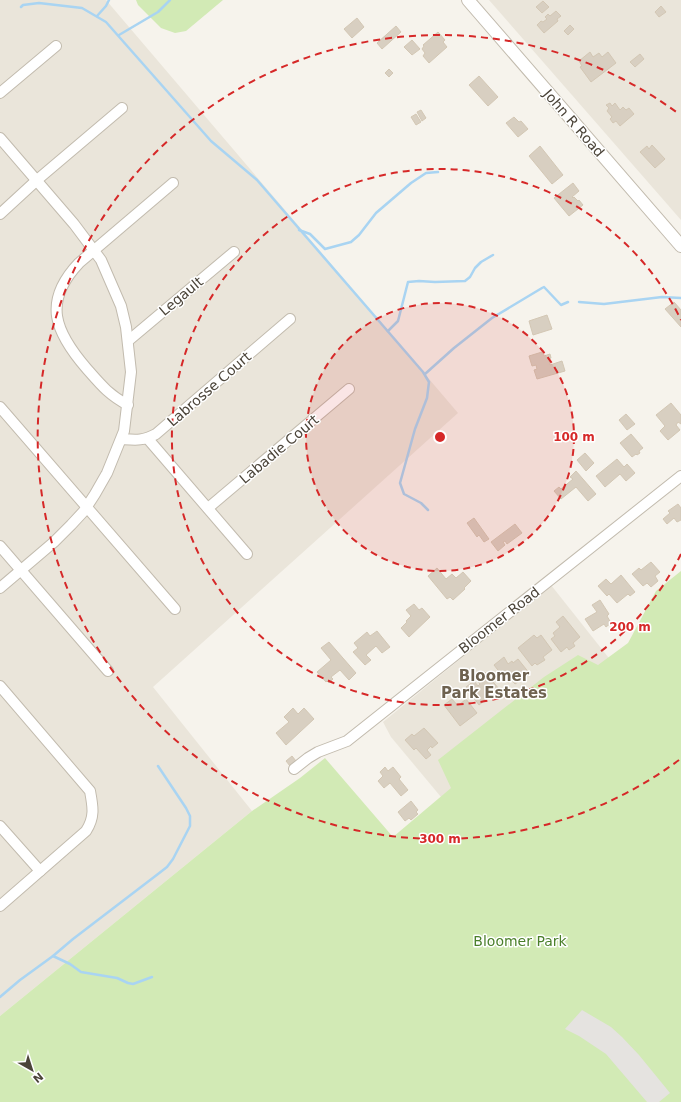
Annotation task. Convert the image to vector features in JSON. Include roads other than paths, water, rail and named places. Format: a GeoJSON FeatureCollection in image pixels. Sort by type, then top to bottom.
{"type":"FeatureCollection","features":[{"type":"Feature","properties":{"kind":"street","name":"John R Road"},"geometry":{"type":"LineString","coordinates":[[468,0],[681,246]]}},
{"type":"Feature","properties":{"kind":"street"},"geometry":{"type":"LineString","coordinates":[[0,93],[56,46]]}},
{"type":"Feature","properties":{"kind":"street"},"geometry":{"type":"LineString","coordinates":[[0,214],[37,180],[122,108]]}},
{"type":"Feature","properties":{"kind":"street"},"geometry":{"type":"LineString","coordinates":[[0,138],[74,224],[101,260],[121,306],[126,327],[131,372],[128,405],[122,439],[107,472],[87,507],[54,542],[0,588]]}},
{"type":"Feature","properties":{"kind":"street"},"geometry":{"type":"LineString","coordinates":[[128,405],[114,398],[105,390],[72,352],[58,325],[58,294],[71,272],[79,263],[173,183]]}},
{"type":"Feature","properties":{"kind":"street","name":"Legault"},"geometry":{"type":"LineString","coordinates":[[128,342],[234,252]]}},
{"type":"Feature","properties":{"kind":"street","name":"Labrosse Court"},"geometry":{"type":"LineString","coordinates":[[148,439],[168,425],[290,320]]}},
{"type":"Feature","properties":{"kind":"street","name":"Labadie Court"},"geometry":{"type":"LineString","coordinates":[[208,508],[349,389]]}},
{"type":"Feature","properties":{"kind":"street"},"geometry":{"type":"LineString","coordinates":[[0,407],[175,609]]}},
{"type":"Feature","properties":{"kind":"street"},"geometry":{"type":"LineString","coordinates":[[122,439],[148,439],[248,554]]}},
{"type":"Feature","properties":{"kind":"street","name":"Bloomer Road"},"geometry":{"type":"LineString","coordinates":[[294,769],[318,752],[347,741],[681,476]]}},
{"type":"Feature","properties":{"kind":"street"},"geometry":{"type":"LineString","coordinates":[[0,546],[108,671]]}},
{"type":"Feature","properties":{"kind":"street"},"geometry":{"type":"LineString","coordinates":[[0,686],[90,791],[93,808],[91,823],[86,831],[0,906]]}},
{"type":"Feature","properties":{"kind":"street"},"geometry":{"type":"LineString","coordinates":[[0,826],[40,871]]}},
{"type":"Feature","properties":{"kind":"waterway"},"geometry":{"type":"LineString","coordinates":[[97,16],[109,0]]}},
{"type":"Feature","properties":{"kind":"waterway"},"geometry":{"type":"LineString","coordinates":[[119,35],[158,12],[170,0]]}},
{"type":"Feature","properties":{"kind":"waterway"},"geometry":{"type":"LineString","coordinates":[[21,7],[23,5],[39,3],[82,8],[106,22],[211,141],[257,180],[423,372],[429,382],[427,398],[415,429],[400,483],[404,494],[421,503],[428,510]]}},
{"type":"Feature","properties":{"kind":"waterway"},"geometry":{"type":"LineString","coordinates":[[299,230],[310,234],[325,249],[351,242],[359,235],[376,213],[411,183],[426,173],[438,172]]}},
{"type":"Feature","properties":{"kind":"waterway"},"geometry":{"type":"LineString","coordinates":[[388,331],[398,321],[408,282],[465,281],[470,277],[475,268],[481,262],[493,255]]}},
{"type":"Feature","properties":{"kind":"waterway"},"geometry":{"type":"LineString","coordinates":[[425,374],[454,348],[492,318],[542,288],[544,287],[561,305],[568,302]]}},
{"type":"Feature","properties":{"kind":"waterway"},"geometry":{"type":"LineString","coordinates":[[579,302],[604,304],[662,297],[681,298]]}},
{"type":"Feature","properties":{"kind":"waterway"},"geometry":{"type":"LineString","coordinates":[[0,997],[167,867],[173,859],[190,826],[190,816],[158,766]]}},
{"type":"Feature","properties":{"kind":"waterway"},"geometry":{"type":"LineString","coordinates":[[53,956],[70,964],[81,972],[117,978],[128,983],[133,984],[152,977]]}},
{"type":"Feature","properties":{"kind":"district","name":"Bloomer Park Estates"},"geometry":{"type":"Point","coordinates":[494,684]}},
{"type":"Feature","properties":{"kind":"park label","name":"Bloomer Park"},"geometry":{"type":"Point","coordinates":[520,941]}}]}
